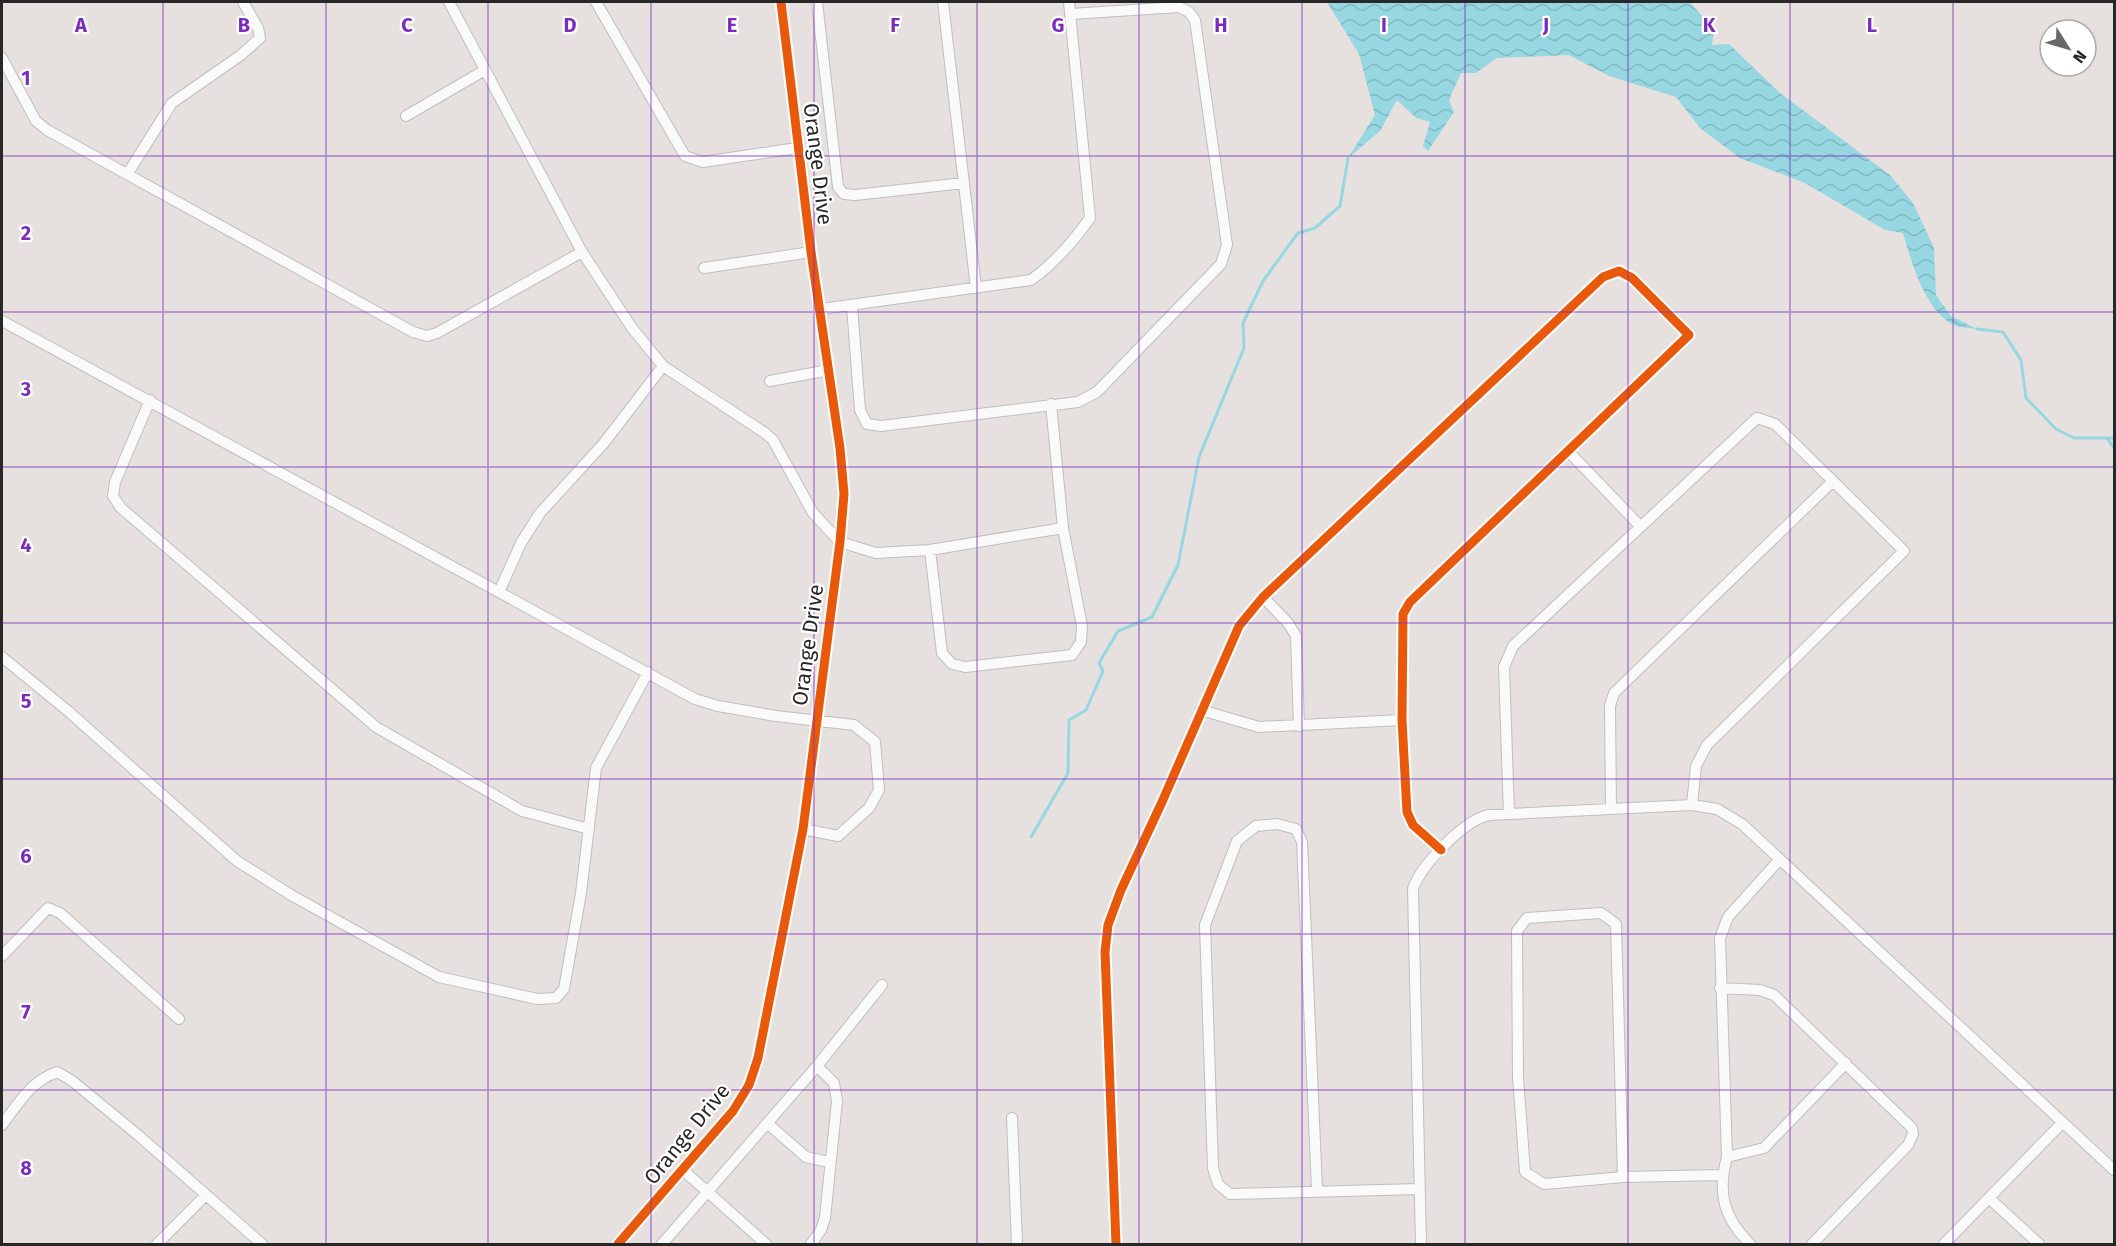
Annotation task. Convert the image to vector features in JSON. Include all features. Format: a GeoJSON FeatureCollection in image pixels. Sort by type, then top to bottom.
{"type":"FeatureCollection","features":[{"type":"Feature","properties":{"kind":"street"},"geometry":{"type":"LineString","coordinates":[[128,173],[172,103],[241,55],[260,38],[258,27],[243,2]]}},
{"type":"Feature","properties":{"kind":"street"},"geometry":{"type":"LineString","coordinates":[[449,2],[582,252],[632,328],[663,366],[765,432],[780,452],[813,513],[840,542],[876,553],[930,550],[1063,528]]}},
{"type":"Feature","properties":{"kind":"street"},"geometry":{"type":"LineString","coordinates":[[596,2],[685,156],[703,162],[797,148]]}},
{"type":"Feature","properties":{"kind":"street","name":"Orange Drive"},"geometry":{"type":"LineString","coordinates":[[618,1245],[732,1111],[749,1086],[758,1058],[803,829],[840,542],[842,472],[830,370],[797,148],[781,2]]}},
{"type":"Feature","properties":{"kind":"street"},"geometry":{"type":"LineString","coordinates":[[817,2],[838,186],[844,194],[855,195],[964,183]]}},
{"type":"Feature","properties":{"kind":"street"},"geometry":{"type":"LineString","coordinates":[[943,2],[976,288]]}},
{"type":"Feature","properties":{"kind":"street"},"geometry":{"type":"LineString","coordinates":[[821,309],[1031,280],[1050,266],[1090,218],[1069,2]]}},
{"type":"Feature","properties":{"kind":"street"},"geometry":{"type":"LineString","coordinates":[[852,306],[860,410],[867,424],[881,426],[1078,402],[1097,392],[1221,264],[1227,245],[1195,20],[1189,12],[1179,7],[1071,14]]}},
{"type":"Feature","properties":{"kind":"street"},"geometry":{"type":"LineString","coordinates":[[2,58],[36,121],[47,130],[413,332],[427,336],[437,333],[582,252]]}},
{"type":"Feature","properties":{"kind":"street"},"geometry":{"type":"LineString","coordinates":[[406,116],[485,70]]}},
{"type":"Feature","properties":{"kind":"street"},"geometry":{"type":"LineString","coordinates":[[704,268],[811,252]]}},
{"type":"Feature","properties":{"kind":"street"},"geometry":{"type":"LineString","coordinates":[[1116,1245],[1106,940],[1121,890],[1239,626],[1263,597],[1603,278],[1619,271],[1632,278],[1689,335],[1405,608],[1401,631],[1402,720],[1408,819],[1441,850]]}},
{"type":"Feature","properties":{"kind":"street"},"geometry":{"type":"LineString","coordinates":[[2,321],[695,699],[718,706],[854,724],[875,742],[879,790],[869,808],[838,836],[803,829]]}},
{"type":"Feature","properties":{"kind":"street"},"geometry":{"type":"LineString","coordinates":[[499,592],[521,543],[540,513],[604,442],[663,366]]}},
{"type":"Feature","properties":{"kind":"street"},"geometry":{"type":"LineString","coordinates":[[770,381],[830,370]]}},
{"type":"Feature","properties":{"kind":"street"},"geometry":{"type":"LineString","coordinates":[[150,400],[115,482],[113,496],[121,508],[376,727],[522,811],[589,829]]}},
{"type":"Feature","properties":{"kind":"street"},"geometry":{"type":"LineString","coordinates":[[930,550],[942,653],[952,664],[965,667],[1072,655],[1081,642],[1082,626],[1063,528],[1051,404]]}},
{"type":"Feature","properties":{"kind":"street"},"geometry":{"type":"LineString","coordinates":[[1509,814],[1504,667],[1513,646],[1757,418],[1775,424],[1904,551],[1707,745],[1696,766],[1692,806]]}},
{"type":"Feature","properties":{"kind":"street"},"geometry":{"type":"LineString","coordinates":[[1569,452],[1640,526]]}},
{"type":"Feature","properties":{"kind":"street"},"geometry":{"type":"LineString","coordinates":[[1611,808],[1610,706],[1614,693],[1832,482]]}},
{"type":"Feature","properties":{"kind":"street"},"geometry":{"type":"LineString","coordinates":[[1263,597],[1296,636],[1299,726]]}},
{"type":"Feature","properties":{"kind":"street"},"geometry":{"type":"LineString","coordinates":[[2,657],[68,711],[237,861],[407,961],[455,982],[537,999],[556,998],[564,989],[599,760],[648,672]]}},
{"type":"Feature","properties":{"kind":"street"},"geometry":{"type":"LineString","coordinates":[[1201,710],[1254,726],[1299,726],[1402,720]]}},
{"type":"Feature","properties":{"kind":"street"},"geometry":{"type":"LineString","coordinates":[[1421,1245],[1412,896],[1420,873],[1441,850],[1476,819],[1509,814],[1692,806],[1717,809],[1732,816],[2115,1170]]}},
{"type":"Feature","properties":{"kind":"street"},"geometry":{"type":"LineString","coordinates":[[1317,1190],[1302,842],[1296,829],[1277,824],[1256,826],[1237,841],[1206,925],[1213,1168],[1218,1184],[1230,1194],[1419,1189]]}},
{"type":"Feature","properties":{"kind":"street"},"geometry":{"type":"LineString","coordinates":[[1750,1245],[1728,1219],[1722,1175],[1727,1158],[1720,938],[1724,924],[1780,859]]}},
{"type":"Feature","properties":{"kind":"street"},"geometry":{"type":"LineString","coordinates":[[2,956],[48,908],[60,913],[179,1019]]}},
{"type":"Feature","properties":{"kind":"street"},"geometry":{"type":"LineString","coordinates":[[1623,1177],[1616,924],[1601,913],[1527,918],[1517,931],[1518,1077],[1525,1172],[1544,1184],[1623,1177],[1722,1175]]}},
{"type":"Feature","properties":{"kind":"street"},"geometry":{"type":"LineString","coordinates":[[662,1245],[817,1066],[882,985]]}},
{"type":"Feature","properties":{"kind":"street"},"geometry":{"type":"LineString","coordinates":[[1720,988],[1760,990],[1774,995],[1909,1123],[1913,1134],[1908,1145],[1812,1245]]}},
{"type":"Feature","properties":{"kind":"street"},"geometry":{"type":"LineString","coordinates":[[1727,1158],[1758,1151],[1768,1144],[1846,1063]]}},
{"type":"Feature","properties":{"kind":"street"},"geometry":{"type":"LineString","coordinates":[[811,1245],[821,1230],[825,1218],[837,1094],[834,1083],[817,1066]]}},
{"type":"Feature","properties":{"kind":"street"},"geometry":{"type":"LineString","coordinates":[[2,1125],[30,1088],[44,1076],[57,1072],[71,1080],[262,1245]]}},
{"type":"Feature","properties":{"kind":"street"},"geometry":{"type":"LineString","coordinates":[[1012,1118],[1017,1245]]}},
{"type":"Feature","properties":{"kind":"street"},"geometry":{"type":"LineString","coordinates":[[767,1123],[806,1157],[829,1162]]}},
{"type":"Feature","properties":{"kind":"street"},"geometry":{"type":"LineString","coordinates":[[1944,1245],[2062,1123]]}},
{"type":"Feature","properties":{"kind":"street"},"geometry":{"type":"LineString","coordinates":[[683,1170],[766,1245]]}},
{"type":"Feature","properties":{"kind":"street"},"geometry":{"type":"LineString","coordinates":[[157,1245],[206,1195]]}},
{"type":"Feature","properties":{"kind":"street"},"geometry":{"type":"LineString","coordinates":[[1989,1198],[2039,1245]]}},
{"type":"Feature","properties":{"kind":"water"},"geometry":{"type":"Polygon","coordinates":[[[1327,2],[1690,2],[1714,30],[1712,45],[1729,44],[1780,93],[1890,175],[1913,203],[1934,248],[1936,295],[1951,316],[1977,329],[1954,325],[1935,309],[1921,284],[1903,233],[1885,230],[1805,183],[1740,158],[1700,128],[1676,97],[1609,76],[1569,55],[1497,58],[1476,73],[1461,73],[1449,100],[1454,112],[1428,151],[1423,146],[1430,122],[1416,118],[1397,100],[1380,131],[1348,158],[1375,115],[1359,54],[1327,2]]]}},
{"type":"Feature","properties":{"kind":"waterway"},"geometry":{"type":"LineString","coordinates":[[1031,837],[1068,773],[1069,720],[1086,710],[1103,671],[1099,663],[1118,631],[1152,617],[1178,565],[1199,457],[1244,348],[1243,323],[1263,281],[1298,233],[1315,228],[1340,206],[1348,158]]}},
{"type":"Feature","properties":{"kind":"waterway"},"geometry":{"type":"LineString","coordinates":[[1977,329],[2003,332],[2021,360],[2026,398],[2056,429],[2074,438],[2114,438]]}},
{"type":"Feature","properties":{"kind":"waterway"},"geometry":{"type":"LineString","coordinates":[[2107,438],[2114,448]]}},
{"type":"Feature","properties":{"kind":"cycle path"},"geometry":{"type":"LineString","coordinates":[[618,1244],[733,1111],[749,1085],[758,1058],[803,829],[840,542],[844,494],[840,448],[811,252],[781,2]]}},
{"type":"Feature","properties":{"kind":"cycle path"},"geometry":{"type":"LineString","coordinates":[[1116,1244],[1105,952],[1108,925],[1121,890],[1239,626],[1263,597],[1603,277],[1619,271],[1632,278],[1689,335],[1410,602],[1403,614],[1402,720],[1407,812],[1413,825],[1441,850]]}}]}
